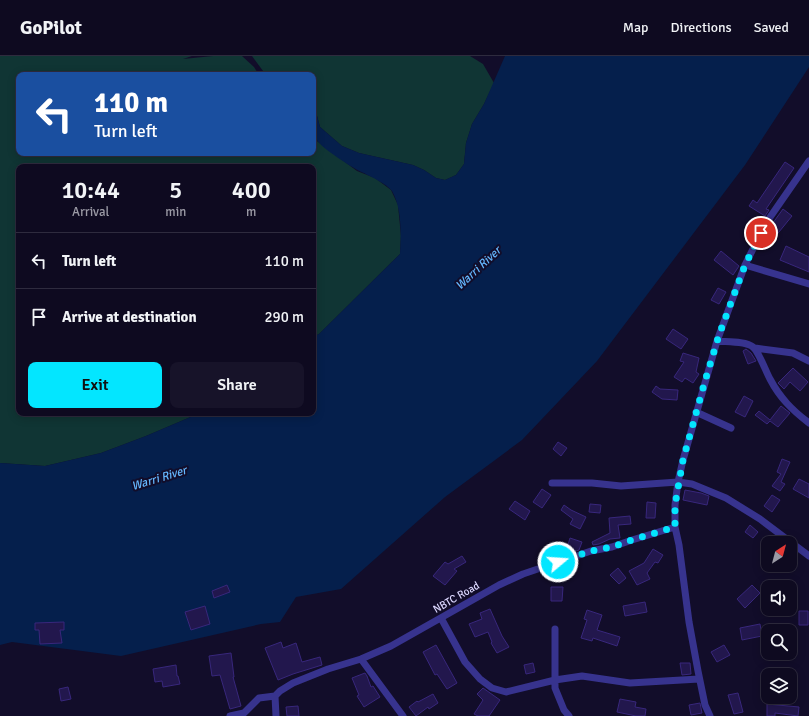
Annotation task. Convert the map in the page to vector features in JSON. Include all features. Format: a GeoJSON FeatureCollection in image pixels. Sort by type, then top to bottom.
{"type":"FeatureCollection","features":[{"type":"Feature","properties":{"kind":"street"},"geometry":{"type":"LineString","coordinates":[[710,716],[705,705],[699,680],[675,527],[675,505],[678,482],[696,412],[717,341],[745,265],[766,223],[809,161]]}},
{"type":"Feature","properties":{"kind":"street"},"geometry":{"type":"LineString","coordinates":[[745,265],[809,284]]}},
{"type":"Feature","properties":{"kind":"street"},"geometry":{"type":"LineString","coordinates":[[717,341],[750,344],[755,348],[770,380],[781,398],[809,423]]}},
{"type":"Feature","properties":{"kind":"street"},"geometry":{"type":"LineString","coordinates":[[755,348],[793,353],[809,361]]}},
{"type":"Feature","properties":{"kind":"street"},"geometry":{"type":"LineString","coordinates":[[696,412],[731,428]]}},
{"type":"Feature","properties":{"kind":"street"},"geometry":{"type":"LineString","coordinates":[[552,483],[592,483],[621,486],[678,482],[692,484],[726,498],[760,519],[809,556]]}},
{"type":"Feature","properties":{"kind":"street","name":"NBTC Road"},"geometry":{"type":"LineString","coordinates":[[275,696],[293,683],[328,669],[361,659],[391,646],[499,585],[523,574],[591,551],[612,547],[675,527]]}},
{"type":"Feature","properties":{"kind":"street"},"geometry":{"type":"LineString","coordinates":[[441,618],[465,662],[480,679],[492,688],[506,692],[555,680],[582,676],[630,683],[699,680]]}},
{"type":"Feature","properties":{"kind":"street"},"geometry":{"type":"LineString","coordinates":[[555,628],[556,688],[564,710],[568,716]]}},
{"type":"Feature","properties":{"kind":"street"},"geometry":{"type":"LineString","coordinates":[[361,659],[403,716]]}},
{"type":"Feature","properties":{"kind":"street"},"geometry":{"type":"LineString","coordinates":[[230,716],[244,713],[259,698],[275,696],[276,716]]}},
{"type":"Feature","properties":{"kind":"green space"},"geometry":{"type":"Polygon","coordinates":[[[0,56],[192,56],[183,59],[213,56],[242,56],[257,72],[16,72],[16,156],[316,156],[316,137],[317,141],[357,171],[375,178],[391,190],[398,205],[401,236],[400,254],[316,336],[316,164],[16,164],[16,416],[193,416],[101,453],[45,466],[0,463],[0,56]]]}},
{"type":"Feature","properties":{"kind":"green space"},"geometry":{"type":"Polygon","coordinates":[[[252,56],[470,56],[483,64],[494,83],[472,124],[466,143],[464,164],[456,175],[445,180],[436,178],[413,165],[359,153],[342,146],[320,127],[316,112],[316,72],[264,72],[252,56]]]}},
{"type":"Feature","properties":{"kind":"water","name":"Warri River"},"geometry":{"type":"Polygon","coordinates":[[[505,56],[809,56],[809,67],[745,165],[597,361],[522,440],[445,497],[341,589],[296,597],[280,622],[261,624],[121,656],[12,642],[0,645],[0,463],[45,466],[101,453],[193,416],[316,416],[316,336],[400,254],[401,238],[398,205],[390,188],[346,163],[331,153],[317,140],[316,112],[320,127],[342,146],[359,153],[413,165],[436,178],[445,180],[456,175],[464,164],[466,143],[472,124],[484,104],[505,56]]]}},
{"type":"Feature","properties":{"kind":"building"},"geometry":{"type":"Polygon","coordinates":[[[785,162],[794,168],[766,209],[769,210],[765,216],[749,206],[753,200],[757,203],[785,162]]]}},
{"type":"Feature","properties":{"kind":"building"},"geometry":{"type":"Polygon","coordinates":[[[783,209],[792,216],[770,243],[764,238],[783,209]]]}},
{"type":"Feature","properties":{"kind":"building"},"geometry":{"type":"Polygon","coordinates":[[[786,246],[809,257],[809,272],[780,260],[786,246]]]}},
{"type":"Feature","properties":{"kind":"building"},"geometry":{"type":"Polygon","coordinates":[[[721,251],[739,266],[733,275],[714,260],[721,251]]]}},
{"type":"Feature","properties":{"kind":"building"},"geometry":{"type":"Polygon","coordinates":[[[718,288],[726,292],[719,304],[711,300],[718,288]]]}},
{"type":"Feature","properties":{"kind":"building"},"geometry":{"type":"Polygon","coordinates":[[[673,329],[688,339],[681,349],[666,339],[673,329]]]}},
{"type":"Feature","properties":{"kind":"building"},"geometry":{"type":"Polygon","coordinates":[[[746,349],[751,353],[756,361],[748,364],[743,351],[746,349]]]}},
{"type":"Feature","properties":{"kind":"building"},"geometry":{"type":"Polygon","coordinates":[[[683,353],[699,358],[696,372],[699,374],[693,383],[685,378],[682,382],[674,377],[684,362],[680,361],[683,353]]]}},
{"type":"Feature","properties":{"kind":"building"},"geometry":{"type":"Polygon","coordinates":[[[793,368],[808,382],[800,391],[790,382],[784,389],[778,383],[793,368]]]}},
{"type":"Feature","properties":{"kind":"building"},"geometry":{"type":"Polygon","coordinates":[[[656,386],[660,389],[678,390],[677,400],[662,399],[652,392],[656,386]]]}},
{"type":"Feature","properties":{"kind":"building"},"geometry":{"type":"Polygon","coordinates":[[[744,396],[753,401],[745,417],[735,412],[744,396]]]}},
{"type":"Feature","properties":{"kind":"building"},"geometry":{"type":"Polygon","coordinates":[[[781,406],[790,413],[778,427],[770,421],[767,424],[755,415],[759,411],[770,420],[781,406]]]}},
{"type":"Feature","properties":{"kind":"building"},"geometry":{"type":"Polygon","coordinates":[[[558,442],[567,448],[561,456],[553,449],[558,442]]]}},
{"type":"Feature","properties":{"kind":"building"},"geometry":{"type":"Polygon","coordinates":[[[782,459],[790,462],[781,482],[785,484],[780,491],[772,486],[781,474],[777,472],[782,459]]]}},
{"type":"Feature","properties":{"kind":"building"},"geometry":{"type":"Polygon","coordinates":[[[799,479],[809,484],[809,498],[793,489],[799,479]]]}},
{"type":"Feature","properties":{"kind":"building"},"geometry":{"type":"Polygon","coordinates":[[[542,489],[551,495],[542,508],[533,502],[542,489]]]}},
{"type":"Feature","properties":{"kind":"building"},"geometry":{"type":"Polygon","coordinates":[[[685,490],[709,496],[707,505],[683,500],[685,490]]]}},
{"type":"Feature","properties":{"kind":"building"},"geometry":{"type":"Polygon","coordinates":[[[772,495],[780,500],[772,512],[764,506],[772,495]]]}},
{"type":"Feature","properties":{"kind":"building"},"geometry":{"type":"Polygon","coordinates":[[[515,501],[530,511],[525,520],[509,509],[515,501]]]}},
{"type":"Feature","properties":{"kind":"building"},"geometry":{"type":"Polygon","coordinates":[[[647,502],[656,503],[655,518],[646,518],[647,502]]]}},
{"type":"Feature","properties":{"kind":"building"},"geometry":{"type":"Polygon","coordinates":[[[590,504],[601,505],[600,513],[589,512],[590,504]]]}},
{"type":"Feature","properties":{"kind":"building"},"geometry":{"type":"Polygon","coordinates":[[[564,505],[586,517],[580,529],[570,524],[573,519],[561,510],[564,505]]]}},
{"type":"Feature","properties":{"kind":"building"},"geometry":{"type":"Polygon","coordinates":[[[630,516],[631,524],[618,525],[620,538],[610,539],[593,545],[592,542],[610,533],[609,518],[630,516]]]}},
{"type":"Feature","properties":{"kind":"building"},"geometry":{"type":"Polygon","coordinates":[[[750,525],[758,532],[753,538],[745,532],[750,525]]]}},
{"type":"Feature","properties":{"kind":"building"},"geometry":{"type":"Polygon","coordinates":[[[570,538],[582,542],[579,550],[576,551],[567,548],[570,538]]]}},
{"type":"Feature","properties":{"kind":"building"},"geometry":{"type":"Polygon","coordinates":[[[653,549],[663,555],[658,563],[655,562],[647,573],[650,579],[637,585],[629,571],[644,563],[653,549]]]}},
{"type":"Feature","properties":{"kind":"building"},"geometry":{"type":"Polygon","coordinates":[[[462,556],[466,562],[454,569],[457,571],[445,585],[433,576],[445,562],[448,564],[462,556]]]}},
{"type":"Feature","properties":{"kind":"building"},"geometry":{"type":"Polygon","coordinates":[[[618,568],[626,578],[619,584],[610,575],[618,568]]]}},
{"type":"Feature","properties":{"kind":"building"},"geometry":{"type":"Polygon","coordinates":[[[227,585],[230,592],[214,598],[212,591],[227,585]]]}},
{"type":"Feature","properties":{"kind":"building"},"geometry":{"type":"Polygon","coordinates":[[[752,585],[760,593],[745,608],[737,599],[752,585]]]}},
{"type":"Feature","properties":{"kind":"building"},"geometry":{"type":"Polygon","coordinates":[[[551,587],[563,587],[562,601],[551,601],[551,587]]]}},
{"type":"Feature","properties":{"kind":"building"},"geometry":{"type":"Polygon","coordinates":[[[645,602],[647,612],[625,616],[623,606],[645,602]]]}},
{"type":"Feature","properties":{"kind":"building"},"geometry":{"type":"Polygon","coordinates":[[[205,606],[210,624],[191,630],[185,612],[205,606]]]}},
{"type":"Feature","properties":{"kind":"building"},"geometry":{"type":"Polygon","coordinates":[[[490,609],[502,636],[509,647],[497,653],[491,643],[492,642],[488,632],[475,637],[469,624],[482,619],[480,613],[490,609]]]}},
{"type":"Feature","properties":{"kind":"building"},"geometry":{"type":"Polygon","coordinates":[[[587,610],[602,615],[597,630],[620,637],[617,646],[593,638],[592,641],[581,638],[587,620],[584,619],[587,610]]]}},
{"type":"Feature","properties":{"kind":"building"},"geometry":{"type":"Polygon","coordinates":[[[799,611],[808,611],[808,625],[799,625],[799,611]]]}},
{"type":"Feature","properties":{"kind":"building"},"geometry":{"type":"Polygon","coordinates":[[[64,622],[64,630],[60,630],[62,643],[40,644],[39,630],[35,630],[35,623],[64,622]]]}},
{"type":"Feature","properties":{"kind":"building"},"geometry":{"type":"Polygon","coordinates":[[[760,624],[761,636],[742,640],[740,628],[760,624]]]}},
{"type":"Feature","properties":{"kind":"building"},"geometry":{"type":"Polygon","coordinates":[[[281,642],[283,648],[296,643],[302,662],[320,657],[322,665],[278,680],[265,648],[281,642]]]}},
{"type":"Feature","properties":{"kind":"building"},"geometry":{"type":"Polygon","coordinates":[[[436,645],[457,683],[447,689],[437,674],[435,675],[423,652],[436,645]]]}},
{"type":"Feature","properties":{"kind":"building"},"geometry":{"type":"Polygon","coordinates":[[[724,645],[730,655],[717,662],[711,652],[724,645]]]}},
{"type":"Feature","properties":{"kind":"building"},"geometry":{"type":"Polygon","coordinates":[[[231,653],[233,677],[241,706],[230,709],[220,675],[212,676],[209,656],[231,653]]]}},
{"type":"Feature","properties":{"kind":"building"},"geometry":{"type":"Polygon","coordinates":[[[533,663],[535,672],[526,674],[524,665],[533,663]]]}},
{"type":"Feature","properties":{"kind":"building"},"geometry":{"type":"Polygon","coordinates":[[[680,663],[690,663],[691,674],[682,675],[680,663]]]}},
{"type":"Feature","properties":{"kind":"building"},"geometry":{"type":"Polygon","coordinates":[[[176,665],[177,676],[180,684],[163,687],[162,681],[155,682],[153,669],[176,665]]]}},
{"type":"Feature","properties":{"kind":"building"},"geometry":{"type":"Polygon","coordinates":[[[365,673],[371,687],[373,686],[380,697],[364,707],[357,696],[359,695],[352,678],[365,673]]]}},
{"type":"Feature","properties":{"kind":"building"},"geometry":{"type":"Polygon","coordinates":[[[68,687],[71,699],[61,701],[59,689],[68,687]]]}},
{"type":"Feature","properties":{"kind":"building"},"geometry":{"type":"Polygon","coordinates":[[[483,688],[500,700],[489,716],[478,716],[474,714],[483,700],[477,694],[483,688]]]}},
{"type":"Feature","properties":{"kind":"building"},"geometry":{"type":"Polygon","coordinates":[[[738,693],[743,712],[734,714],[728,695],[738,693]]]}},
{"type":"Feature","properties":{"kind":"building"},"geometry":{"type":"Polygon","coordinates":[[[433,694],[438,703],[429,709],[428,707],[416,716],[409,707],[417,701],[418,702],[433,694]]]}},
{"type":"Feature","properties":{"kind":"building"},"geometry":{"type":"Polygon","coordinates":[[[620,699],[636,702],[635,707],[646,709],[645,716],[636,716],[617,712],[620,699]]]}},
{"type":"Feature","properties":{"kind":"building"},"geometry":{"type":"Polygon","coordinates":[[[700,703],[702,713],[691,715],[689,705],[700,703]]]}},
{"type":"Feature","properties":{"kind":"building"},"geometry":{"type":"Polygon","coordinates":[[[767,704],[799,707],[798,716],[775,713],[775,716],[767,716],[767,704]]]}},
{"type":"Feature","properties":{"kind":"building"},"geometry":{"type":"Polygon","coordinates":[[[298,706],[299,716],[287,716],[286,707],[298,706]]]}},
{"type":"Feature","properties":{"kind":"route"},"geometry":{"type":"LineString","coordinates":[[558,562],[675,527],[675,505],[683,460],[705,381],[719,335],[745,265],[761,233]]}}]}
